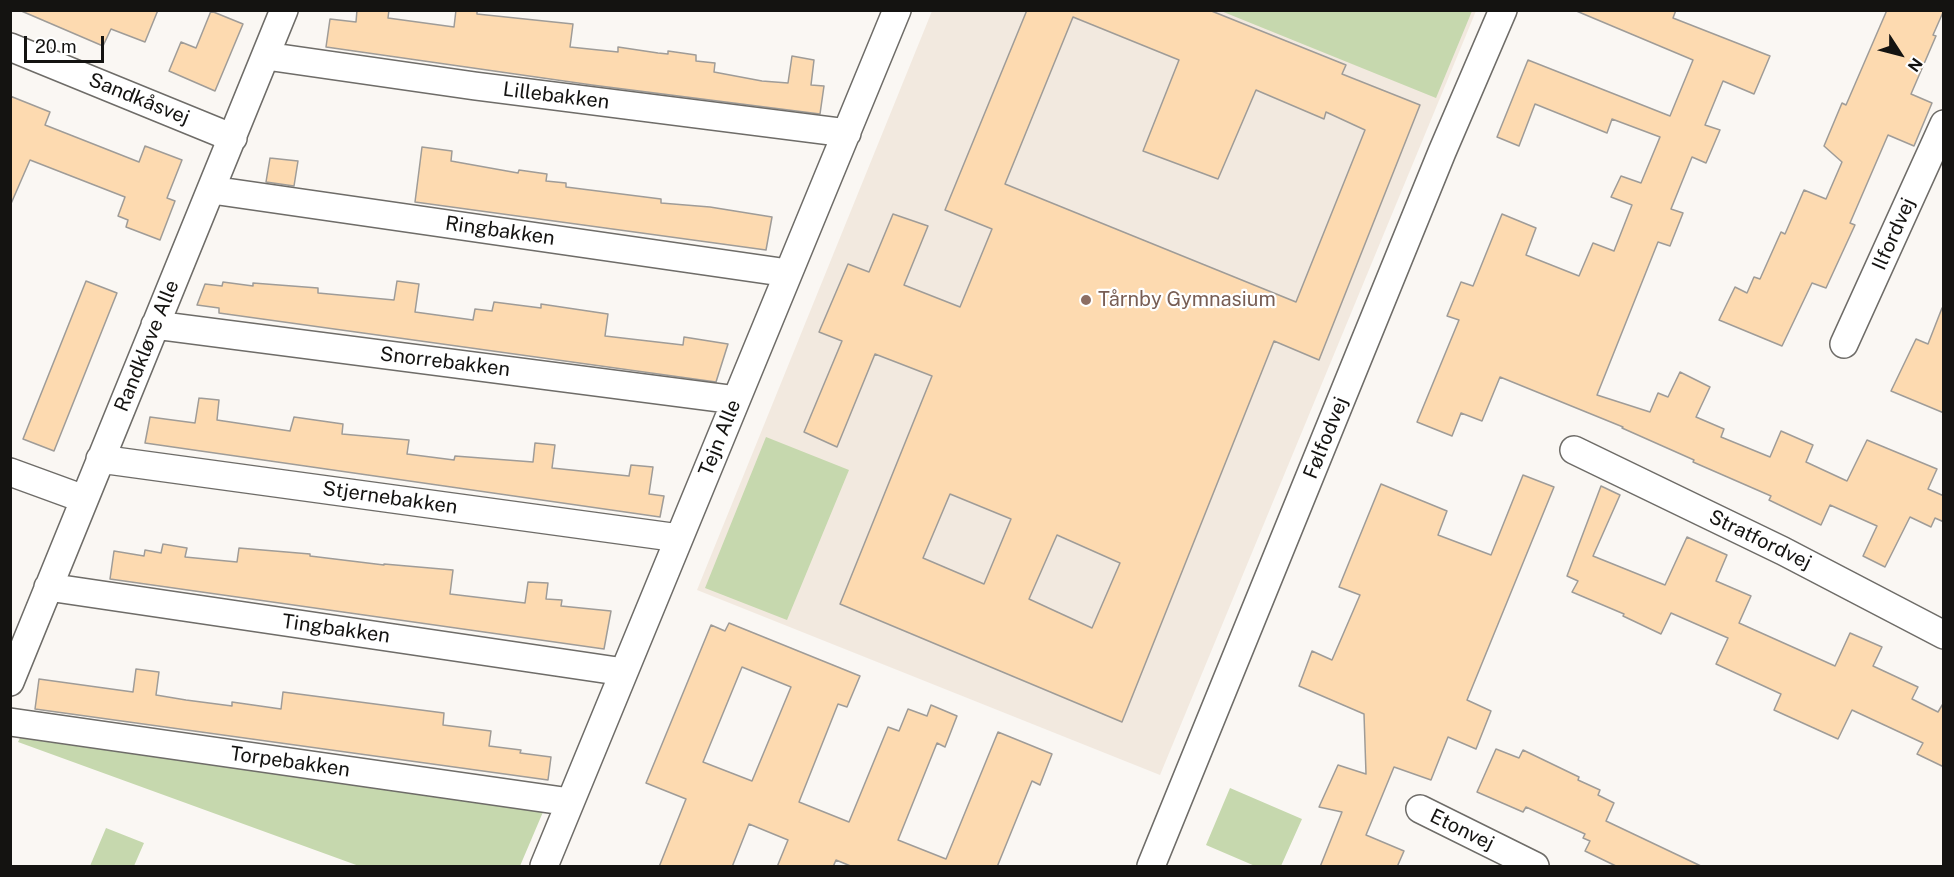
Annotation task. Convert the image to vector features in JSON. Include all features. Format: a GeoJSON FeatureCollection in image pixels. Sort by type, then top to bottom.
{"type":"FeatureCollection","features":[{"type":"Feature","properties":{"kind":"street","name":"Randkløve Alle"},"geometry":{"type":"LineString","coordinates":[[10,682],[284,10]]}},
{"type":"Feature","properties":{"kind":"street","name":"Tejn Alle"},"geometry":{"type":"LineString","coordinates":[[543,867],[897,10]]}},
{"type":"Feature","properties":{"kind":"street","name":"Følfodvej"},"geometry":{"type":"LineString","coordinates":[[1151,867],[1438,163],[1503,10]]}},
{"type":"Feature","properties":{"kind":"street","name":"Sandkåsvej"},"geometry":{"type":"LineString","coordinates":[[10,47],[233,138]]}},
{"type":"Feature","properties":{"kind":"street","name":"Lillebakken"},"geometry":{"type":"LineString","coordinates":[[266,56],[463,84],[847,133]]}},
{"type":"Feature","properties":{"kind":"street","name":"Ilfordvej"},"geometry":{"type":"LineString","coordinates":[[1844,344],[1944,124]]}},
{"type":"Feature","properties":{"kind":"street","name":"Ringbakken"},"geometry":{"type":"LineString","coordinates":[[212,190],[788,273]]}},
{"type":"Feature","properties":{"kind":"street","name":"Snorrebakken"},"geometry":{"type":"LineString","coordinates":[[155,325],[736,400]]}},
{"type":"Feature","properties":{"kind":"street","name":"Stratfordvej"},"geometry":{"type":"LineString","coordinates":[[1574,450],[1783,551],[1944,635]]}},
{"type":"Feature","properties":{"kind":"street","name":"Stjernebakken"},"geometry":{"type":"LineString","coordinates":[[100,459],[679,538]]}},
{"type":"Feature","properties":{"kind":"street"},"geometry":{"type":"LineString","coordinates":[[10,472],[84,499]]}},
{"type":"Feature","properties":{"kind":"street","name":"Tingbakken"},"geometry":{"type":"LineString","coordinates":[[48,587],[624,672]]}},
{"type":"Feature","properties":{"kind":"street","name":"Torpebakken"},"geometry":{"type":"LineString","coordinates":[[10,722],[570,802]]}},
{"type":"Feature","properties":{"kind":"street","name":"Etonvej"},"geometry":{"type":"LineString","coordinates":[[1420,809],[1535,867]]}},
{"type":"Feature","properties":{"kind":"shaded area","name":"Tårnby Gymnasium"},"geometry":{"type":"Polygon","coordinates":[[[932,11],[1476,11],[1160,775],[697,590],[932,11]]]}},
{"type":"Feature","properties":{"kind":"green space"},"geometry":{"type":"Polygon","coordinates":[[[1221,11],[1472,11],[1436,98],[1221,11]]]}},
{"type":"Feature","properties":{"kind":"green space"},"geometry":{"type":"Polygon","coordinates":[[[766,437],[849,470],[787,620],[705,588],[766,437]]]}},
{"type":"Feature","properties":{"kind":"green space"},"geometry":{"type":"Polygon","coordinates":[[[20,738],[543,812],[520,866],[359,866],[18,742],[20,738]]]}},
{"type":"Feature","properties":{"kind":"green space"},"geometry":{"type":"Polygon","coordinates":[[[1230,788],[1302,819],[1281,866],[1255,866],[1206,845],[1230,788]]]}},
{"type":"Feature","properties":{"kind":"green space"},"geometry":{"type":"Polygon","coordinates":[[[106,828],[144,843],[134,866],[90,866],[106,828]]]}},
{"type":"Feature","properties":{"kind":"building"},"geometry":{"type":"Polygon","coordinates":[[[19,10],[158,10],[145,42],[111,29],[103,46],[19,10]]]}},
{"type":"Feature","properties":{"kind":"building"},"geometry":{"type":"Polygon","coordinates":[[[357,10],[389,10],[388,18],[454,27],[456,10],[477,10],[477,14],[573,24],[570,47],[618,52],[618,47],[658,53],[668,54],[668,51],[696,55],[696,61],[715,63],[714,72],[762,81],[788,83],[792,56],[814,60],[811,85],[824,86],[820,114],[592,85],[326,47],[330,19],[356,22],[357,10]]]}},
{"type":"Feature","properties":{"kind":"building"},"geometry":{"type":"Polygon","coordinates":[[[1027,10],[1209,10],[1346,65],[1342,74],[1420,105],[1319,360],[1274,341],[1122,722],[840,604],[932,376],[875,354],[837,447],[804,432],[842,341],[819,332],[848,264],[869,272],[893,214],[928,226],[904,285],[960,307],[992,229],[945,210],[1027,10]],[[1073,17],[1005,184],[1296,302],[1365,130],[1326,112],[1324,119],[1256,90],[1218,179],[1143,151],[1179,60],[1073,17]],[[950,494],[923,558],[984,584],[1011,519],[950,494]],[[1057,535],[1029,599],[1092,628],[1120,563],[1057,535]]]}},
{"type":"Feature","properties":{"kind":"building"},"geometry":{"type":"Polygon","coordinates":[[[1574,10],[1676,10],[1673,18],[1770,56],[1754,94],[1723,81],[1705,125],[1720,130],[1706,163],[1692,157],[1671,209],[1683,213],[1670,246],[1658,242],[1597,395],[1650,412],[1658,393],[1668,397],[1680,372],[1710,387],[1696,417],[1724,429],[1721,437],[1770,457],[1781,431],[1813,445],[1806,462],[1847,481],[1867,440],[1937,469],[1928,489],[1944,496],[1944,522],[1935,518],[1931,527],[1910,517],[1885,567],[1863,556],[1877,526],[1830,505],[1821,525],[1769,500],[1771,496],[1693,462],[1694,460],[1623,427],[1500,377],[1482,421],[1461,413],[1452,436],[1417,422],[1459,320],[1447,316],[1461,282],[1473,286],[1502,214],[1536,228],[1526,255],[1579,276],[1593,243],[1614,251],[1632,205],[1611,197],[1621,176],[1641,183],[1660,137],[1612,119],[1607,133],[1535,104],[1519,146],[1497,137],[1528,60],[1670,116],[1693,60],[1574,10]]]}},
{"type":"Feature","properties":{"kind":"building"},"geometry":{"type":"Polygon","coordinates":[[[1887,10],[1944,10],[1933,35],[1936,36],[1911,94],[1932,103],[1914,146],[1888,135],[1850,223],[1855,225],[1826,288],[1812,283],[1782,346],[1719,320],[1735,287],[1747,293],[1754,277],[1760,279],[1781,232],[1785,234],[1804,190],[1826,199],[1842,162],[1824,146],[1842,103],[1846,105],[1887,10]]]}},
{"type":"Feature","properties":{"kind":"building"},"geometry":{"type":"Polygon","coordinates":[[[211,11],[243,24],[215,91],[169,71],[181,42],[196,48],[211,11]]]}},
{"type":"Feature","properties":{"kind":"building"},"geometry":{"type":"Polygon","coordinates":[[[10,96],[50,112],[45,125],[139,162],[145,146],[182,160],[167,198],[175,201],[160,240],[126,227],[128,220],[118,216],[125,197],[30,160],[10,206],[10,96]]]}},
{"type":"Feature","properties":{"kind":"building"},"geometry":{"type":"Polygon","coordinates":[[[422,147],[452,151],[451,161],[518,173],[519,170],[547,174],[546,181],[566,183],[566,187],[661,199],[661,203],[710,207],[772,217],[766,250],[415,202],[422,147]]]}},
{"type":"Feature","properties":{"kind":"building"},"geometry":{"type":"Polygon","coordinates":[[[270,158],[298,161],[294,186],[266,182],[270,158]]]}},
{"type":"Feature","properties":{"kind":"building"},"geometry":{"type":"Polygon","coordinates":[[[86,281],[117,293],[54,451],[23,439],[86,281]]]}},
{"type":"Feature","properties":{"kind":"building"},"geometry":{"type":"Polygon","coordinates":[[[397,281],[419,284],[415,312],[473,320],[475,309],[492,311],[494,302],[541,308],[541,304],[608,314],[605,336],[683,345],[684,337],[728,344],[716,382],[219,313],[219,308],[197,305],[205,284],[222,286],[223,282],[253,286],[253,283],[318,288],[318,293],[394,300],[397,281]]]}},
{"type":"Feature","properties":{"kind":"building"},"geometry":{"type":"Polygon","coordinates":[[[1942,308],[1944,308],[1944,413],[1891,391],[1916,339],[1928,344],[1942,308]]]}},
{"type":"Feature","properties":{"kind":"building"},"geometry":{"type":"Polygon","coordinates":[[[199,398],[219,400],[217,420],[290,431],[294,417],[343,424],[342,434],[409,440],[407,454],[454,460],[455,456],[533,462],[535,443],[555,445],[552,468],[629,476],[631,465],[653,467],[649,494],[664,496],[660,517],[145,443],[150,417],[195,423],[199,398]]]}},
{"type":"Feature","properties":{"kind":"building"},"geometry":{"type":"Polygon","coordinates":[[[1523,475],[1554,487],[1467,700],[1491,711],[1476,749],[1448,737],[1431,780],[1394,767],[1366,835],[1404,851],[1397,867],[1320,867],[1342,812],[1319,807],[1338,765],[1366,774],[1364,714],[1299,686],[1312,651],[1332,660],[1360,595],[1339,587],[1381,484],[1447,511],[1438,535],[1491,555],[1523,475]]]}},
{"type":"Feature","properties":{"kind":"building"},"geometry":{"type":"Polygon","coordinates":[[[1601,486],[1620,495],[1593,556],[1665,585],[1687,537],[1727,555],[1716,581],[1751,596],[1739,623],[1835,666],[1850,633],[1882,647],[1873,666],[1918,687],[1912,699],[1938,712],[1944,702],[1944,767],[1917,754],[1923,743],[1852,710],[1838,739],[1774,710],[1781,694],[1716,664],[1728,638],[1671,613],[1661,634],[1623,616],[1624,614],[1572,592],[1578,581],[1567,576],[1601,486]]]}},
{"type":"Feature","properties":{"kind":"building"},"geometry":{"type":"Polygon","coordinates":[[[163,544],[187,548],[185,557],[237,562],[239,548],[310,554],[310,556],[384,565],[453,570],[450,594],[525,603],[528,582],[548,583],[546,599],[562,600],[561,606],[611,611],[604,649],[110,579],[114,551],[144,556],[145,550],[161,553],[163,544]]]}},
{"type":"Feature","properties":{"kind":"building"},"geometry":{"type":"Polygon","coordinates":[[[729,623],[860,676],[847,707],[838,704],[799,802],[849,822],[888,727],[899,731],[908,709],[927,716],[931,705],[957,716],[945,747],[937,743],[898,840],[946,859],[998,732],[1052,754],[1040,785],[1032,781],[997,867],[853,867],[836,860],[833,867],[777,867],[788,840],[749,824],[732,867],[659,867],[686,799],[646,783],[711,625],[725,631],[729,623]],[[742,667],[703,762],[752,781],[791,687],[742,667]]]}},
{"type":"Feature","properties":{"kind":"building"},"geometry":{"type":"Polygon","coordinates":[[[136,669],[159,672],[156,695],[186,700],[232,706],[232,702],[281,709],[283,692],[444,713],[443,725],[491,731],[489,746],[551,757],[548,780],[35,709],[39,679],[133,692],[136,669]]]}},
{"type":"Feature","properties":{"kind":"building"},"geometry":{"type":"Polygon","coordinates":[[[1496,749],[1519,758],[1523,750],[1579,777],[1578,780],[1600,790],[1598,795],[1614,803],[1606,821],[1703,867],[1618,867],[1585,851],[1590,841],[1583,838],[1585,834],[1526,807],[1523,812],[1477,792],[1496,749]]]}},
{"type":"Feature","properties":{"kind":"place","name":"Tårnby Gymnasium"},"geometry":{"type":"Point","coordinates":[1086,300]}}]}
